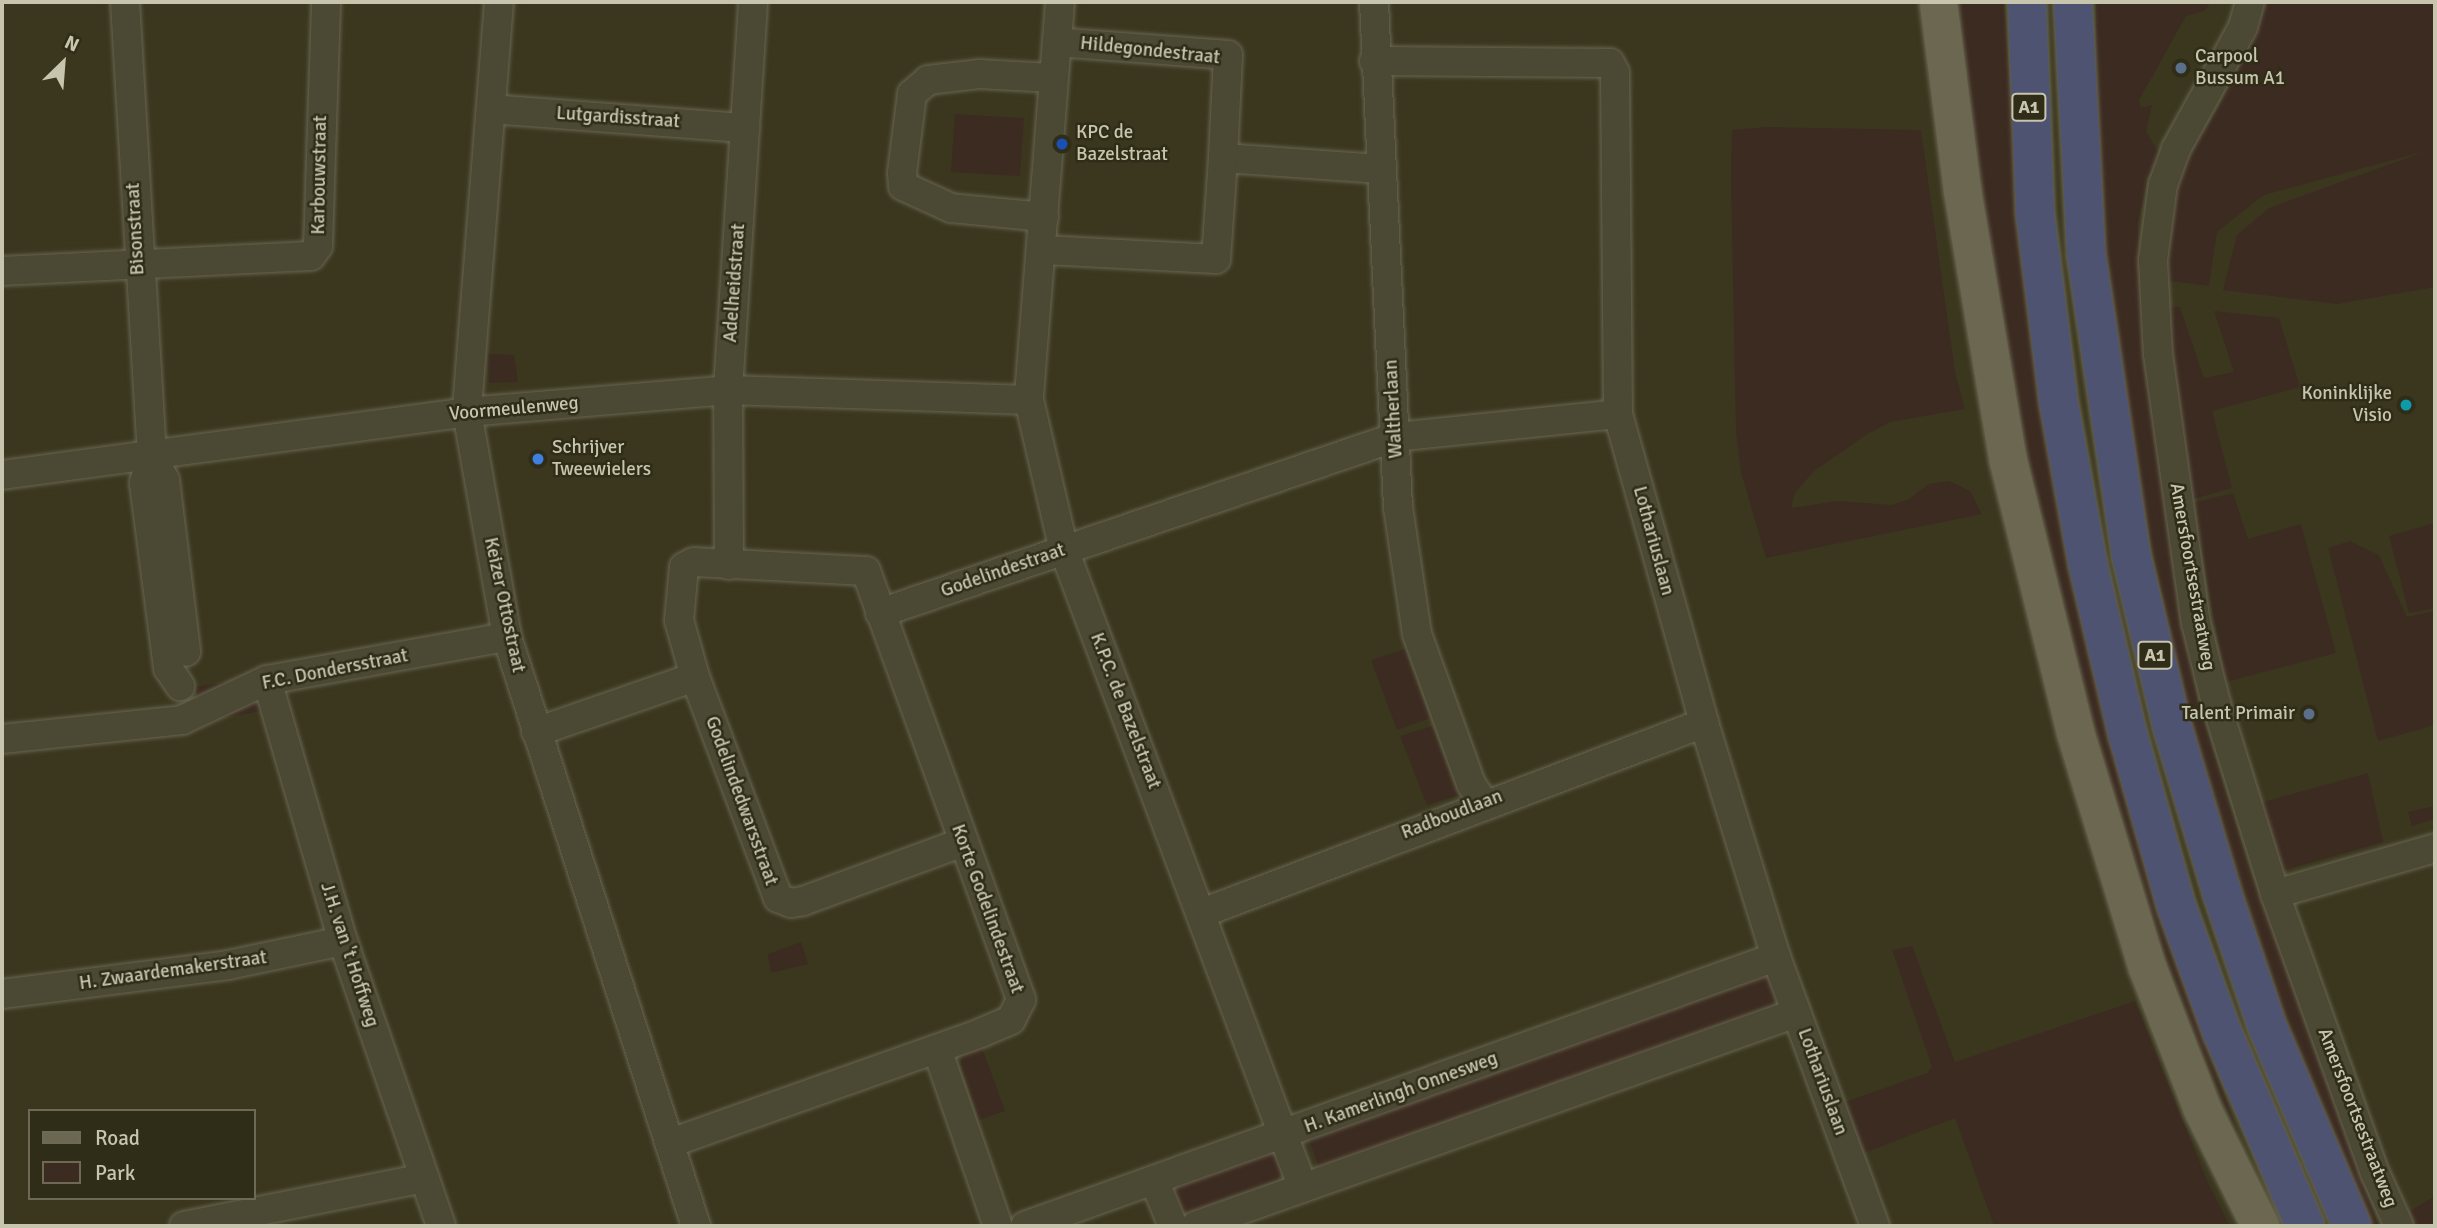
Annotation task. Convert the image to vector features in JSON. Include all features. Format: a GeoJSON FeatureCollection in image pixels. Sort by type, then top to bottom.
{"type":"FeatureCollection","features":[{"type":"Feature","properties":{"kind":"highway","name":"A1"},"geometry":{"type":"LineString","coordinates":[[2026,2],[2037,225],[2059,404],[2091,578],[2128,735],[2176,905],[2222,1032],[2305,1226]]}},
{"type":"Feature","properties":{"kind":"highway","name":"A1"},"geometry":{"type":"LineString","coordinates":[[2073,2],[2087,265],[2131,555],[2172,726],[2222,893],[2267,1026],[2351,1226]]}},
{"type":"Feature","properties":{"kind":"main road"},"geometry":{"type":"LineString","coordinates":[[1938,2],[1962,190],[2008,461],[2075,732],[2147,967],[2202,1109],[2260,1226]]}},
{"type":"Feature","properties":{"kind":"street","name":"Bisonstraat"},"geometry":{"type":"LineString","coordinates":[[125,2],[138,266],[152,456]]}},
{"type":"Feature","properties":{"kind":"street","name":"Karbouwstraat"},"geometry":{"type":"LineString","coordinates":[[138,266],[312,256],[318,246],[326,2]]}},
{"type":"Feature","properties":{"kind":"street","name":"Keizer Ottostraat"},"geometry":{"type":"LineString","coordinates":[[499,2],[467,412],[507,637],[696,1226]]}},
{"type":"Feature","properties":{"kind":"street","name":"Adelheidstraat"},"geometry":{"type":"LineString","coordinates":[[729,565],[728,390],[753,2]]}},
{"type":"Feature","properties":{"kind":"street","name":"K.P.C. de Bazelstraat"},"geometry":{"type":"LineString","coordinates":[[1060,2],[1052,78],[1044,250],[1029,400],[1063,550],[1202,913],[1303,1188]]}},
{"type":"Feature","properties":{"kind":"street","name":"Waltherlaan"},"geometry":{"type":"LineString","coordinates":[[1374,2],[1374,61],[1398,507],[1417,634],[1471,784],[1484,803]]}},
{"type":"Feature","properties":{"kind":"street","name":"Amersfoortsestraatweg"},"geometry":{"type":"LineString","coordinates":[[2250,2],[2243,27],[2176,149],[2163,184],[2153,260],[2158,354],[2196,623],[2216,703],[2275,894],[2375,1173],[2399,1226]]}},
{"type":"Feature","properties":{"kind":"street","name":"Hildegondestraat"},"geometry":{"type":"LineString","coordinates":[[1044,250],[1216,259],[1223,158],[1228,55],[1056,42]]}},
{"type":"Feature","properties":{"kind":"street","name":"Lothariuslaan"},"geometry":{"type":"LineString","coordinates":[[1374,61],[1610,63],[1615,73],[1618,414],[1704,723],[1776,957],[1875,1226]]}},
{"type":"Feature","properties":{"kind":"street"},"geometry":{"type":"LineString","coordinates":[[1044,217],[951,208],[903,186],[902,173],[912,94],[928,80],[979,74],[1052,78]]}},
{"type":"Feature","properties":{"kind":"street","name":"Lutgardisstraat"},"geometry":{"type":"LineString","coordinates":[[491,108],[745,128]]}},
{"type":"Feature","properties":{"kind":"street"},"geometry":{"type":"LineString","coordinates":[[1223,158],[1381,169]]}},
{"type":"Feature","properties":{"kind":"street"},"geometry":{"type":"LineString","coordinates":[[2,271],[138,266]]}},
{"type":"Feature","properties":{"kind":"street","name":"Voormeulenweg"},"geometry":{"type":"LineString","coordinates":[[2,475],[467,412],[728,390],[1029,400]]}},
{"type":"Feature","properties":{"kind":"street","name":"Godelindestraat"},"geometry":{"type":"LineString","coordinates":[[880,613],[1396,437],[1618,414]]}},
{"type":"Feature","properties":{"kind":"street"},"geometry":{"type":"LineString","coordinates":[[152,456],[165,480],[187,665],[180,686],[182,720]]}},
{"type":"Feature","properties":{"kind":"street"},"geometry":{"type":"LineString","coordinates":[[536,732],[695,677],[679,620],[680,576],[684,567],[694,562],[858,568],[869,578],[880,613]]}},
{"type":"Feature","properties":{"kind":"street","name":"Korte Godelindestraat"},"geometry":{"type":"LineString","coordinates":[[670,1143],[937,1049],[1011,1020],[1021,1000],[880,613]]}},
{"type":"Feature","properties":{"kind":"street","name":"F.C. Dondersstraat"},"geometry":{"type":"LineString","coordinates":[[2,739],[182,720],[267,680],[507,637]]}},
{"type":"Feature","properties":{"kind":"street","name":"Godelindedwarsstraat"},"geometry":{"type":"LineString","coordinates":[[695,677],[778,898],[791,903],[803,901],[962,842]]}},
{"type":"Feature","properties":{"kind":"street","name":"J.H. van 't Hoffweg"},"geometry":{"type":"LineString","coordinates":[[267,680],[343,941],[441,1226]]}},
{"type":"Feature","properties":{"kind":"street","name":"Radboudlaan"},"geometry":{"type":"LineString","coordinates":[[1202,913],[1484,803],[1704,723]]}},
{"type":"Feature","properties":{"kind":"street"},"geometry":{"type":"LineString","coordinates":[[2275,894],[2435,848]]}},
{"type":"Feature","properties":{"kind":"street","name":"H. Zwaardemakerstraat"},"geometry":{"type":"LineString","coordinates":[[2,994],[228,965],[343,941]]}},
{"type":"Feature","properties":{"kind":"street","name":"H. Kamerlingh Onnesweg"},"geometry":{"type":"LineString","coordinates":[[1025,1226],[1776,957]]}},
{"type":"Feature","properties":{"kind":"street"},"geometry":{"type":"LineString","coordinates":[[1195,1226],[1796,1013]]}},
{"type":"Feature","properties":{"kind":"street"},"geometry":{"type":"LineString","coordinates":[[937,1049],[998,1226]]}},
{"type":"Feature","properties":{"kind":"street"},"geometry":{"type":"LineString","coordinates":[[184,1226],[424,1178]]}},
{"type":"Feature","properties":{"kind":"street"},"geometry":{"type":"LineString","coordinates":[[1154,1180],[1172,1226]]}},
{"type":"Feature","properties":{"kind":"green space"},"geometry":{"type":"Polygon","coordinates":[[[1957,2],[2004,2],[2023,267],[2172,948],[2242,1145],[2184,1012],[2098,758],[2031,499],[1966,124],[1957,2]]]}},
{"type":"Feature","properties":{"kind":"green space"},"geometry":{"type":"Polygon","coordinates":[[[2096,2],[2211,2],[2204,11],[2186,16],[2139,100],[2141,108],[2152,105],[2146,131],[2162,158],[2148,178],[2138,222],[2139,281],[2156,421],[2197,699],[2248,864],[2379,1226],[2371,1226],[2273,991],[2194,745],[2121,405],[2096,183],[2096,2]]]}},
{"type":"Feature","properties":{"kind":"green space"},"geometry":{"type":"Polygon","coordinates":[[[2264,2],[2435,2],[2435,287],[2337,304],[2223,290],[2237,235],[2269,208],[2426,151],[2264,195],[2217,232],[2209,286],[2162,280],[2171,186],[2220,105],[2262,16],[2264,2]]]}},
{"type":"Feature","properties":{"kind":"green space"},"geometry":{"type":"Polygon","coordinates":[[[955,114],[1024,118],[1020,176],[951,172],[955,114]]]}},
{"type":"Feature","properties":{"kind":"green space"},"geometry":{"type":"Polygon","coordinates":[[[1767,127],[1921,130],[1955,372],[1965,409],[1890,422],[1866,435],[1814,471],[1795,493],[1791,508],[1838,501],[1892,505],[1909,499],[1929,484],[1950,481],[1970,491],[1982,514],[1766,558],[1741,472],[1736,432],[1731,178],[1732,130],[1767,127]]]}},
{"type":"Feature","properties":{"kind":"green space"},"geometry":{"type":"Polygon","coordinates":[[[2180,307],[2204,378],[2234,372],[2214,311],[2279,318],[2300,387],[2212,411],[2232,488],[2190,500],[2161,308],[2180,307]]]}},
{"type":"Feature","properties":{"kind":"green space"},"geometry":{"type":"Polygon","coordinates":[[[488,354],[514,355],[518,382],[489,383],[488,354]]]}},
{"type":"Feature","properties":{"kind":"green space"},"geometry":{"type":"Polygon","coordinates":[[[2233,493],[2248,539],[2301,524],[2336,653],[2226,682],[2192,503],[2233,493]]]}},
{"type":"Feature","properties":{"kind":"green space"},"geometry":{"type":"Polygon","coordinates":[[[2435,523],[2435,608],[2409,613],[2389,536],[2435,523]]]}},
{"type":"Feature","properties":{"kind":"green space"},"geometry":{"type":"Polygon","coordinates":[[[2350,541],[2379,555],[2407,617],[2435,611],[2435,725],[2378,741],[2328,548],[2350,541]]]}},
{"type":"Feature","properties":{"kind":"green space"},"geometry":{"type":"Polygon","coordinates":[[[1405,649],[1430,718],[1397,730],[1371,660],[1405,649]]]}},
{"type":"Feature","properties":{"kind":"green space"},"geometry":{"type":"Polygon","coordinates":[[[262,677],[268,710],[201,721],[196,687],[262,677]]]}},
{"type":"Feature","properties":{"kind":"green space"},"geometry":{"type":"Polygon","coordinates":[[[1432,726],[1459,795],[1427,805],[1400,736],[1432,726]]]}},
{"type":"Feature","properties":{"kind":"green space"},"geometry":{"type":"Polygon","coordinates":[[[2368,773],[2383,842],[2281,871],[2260,803],[2368,773]]]}},
{"type":"Feature","properties":{"kind":"green space"},"geometry":{"type":"Polygon","coordinates":[[[2435,806],[2435,819],[2412,826],[2408,812],[2435,806]]]}},
{"type":"Feature","properties":{"kind":"green space"},"geometry":{"type":"Polygon","coordinates":[[[801,942],[808,964],[771,973],[768,954],[801,942]]]}},
{"type":"Feature","properties":{"kind":"green space"},"geometry":{"type":"Polygon","coordinates":[[[1912,946],[1955,1062],[2135,1001],[2207,1181],[2230,1226],[1994,1226],[1955,1118],[1864,1153],[1845,1102],[1927,1073],[1932,1067],[1892,950],[1912,946]]]}},
{"type":"Feature","properties":{"kind":"green space"},"geometry":{"type":"Polygon","coordinates":[[[1768,971],[1780,1004],[1771,1008],[1320,1170],[1308,1136],[1768,971]]]}},
{"type":"Feature","properties":{"kind":"green space"},"geometry":{"type":"Polygon","coordinates":[[[981,1045],[1005,1111],[979,1120],[960,1064],[964,1055],[981,1045]]]}},
{"type":"Feature","properties":{"kind":"green space"},"geometry":{"type":"Polygon","coordinates":[[[1268,1151],[1278,1157],[1282,1170],[1276,1181],[1188,1214],[1173,1209],[1170,1186],[1268,1151]]]}},
{"type":"Feature","properties":{"kind":"green space"},"geometry":{"type":"Polygon","coordinates":[[[2435,1196],[2435,1225],[2416,1226],[2410,1211],[2435,1196]]]}},
{"type":"Feature","properties":{"kind":"place","name":"Carpool Bussum A1"},"geometry":{"type":"Point","coordinates":[2181,68]}},
{"type":"Feature","properties":{"kind":"place","name":"KPC de Bazelstraat"},"geometry":{"type":"Point","coordinates":[1062,144]}},
{"type":"Feature","properties":{"kind":"place","name":"Koninklijke Visio"},"geometry":{"type":"Point","coordinates":[2406,405]}},
{"type":"Feature","properties":{"kind":"place","name":"Schrijver Tweewielers"},"geometry":{"type":"Point","coordinates":[538,459]}},
{"type":"Feature","properties":{"kind":"place","name":"Talent Primair"},"geometry":{"type":"Point","coordinates":[2309,714]}}]}
